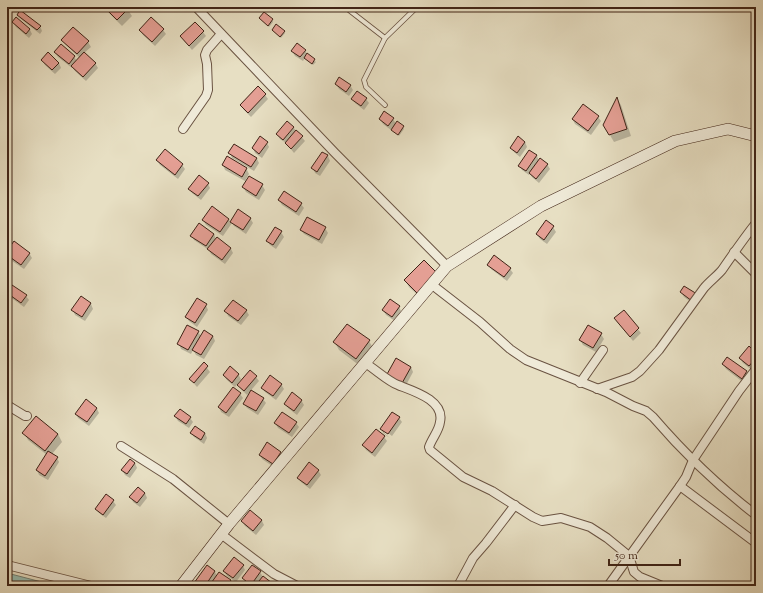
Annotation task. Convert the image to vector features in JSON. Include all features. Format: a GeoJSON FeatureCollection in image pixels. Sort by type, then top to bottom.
{"type":"FeatureCollection","features":[{"type":"Feature","properties":{"kind":"street"},"geometry":{"type":"LineString","coordinates":[[196,7],[335,153],[447,266]]}},
{"type":"Feature","properties":{"kind":"street"},"geometry":{"type":"LineString","coordinates":[[183,129],[206,96],[208,90],[207,64],[205,55],[207,50],[221,34]]}},
{"type":"Feature","properties":{"kind":"street"},"geometry":{"type":"LineString","coordinates":[[181,586],[229,524],[447,266],[541,206],[675,141],[728,129],[756,136]]}},
{"type":"Feature","properties":{"kind":"street"},"geometry":{"type":"LineString","coordinates":[[597,389],[632,377],[640,371],[659,350],[704,288],[721,271],[756,224]]}},
{"type":"Feature","properties":{"kind":"street"},"geometry":{"type":"LineString","coordinates":[[734,252],[756,274]]}},
{"type":"Feature","properties":{"kind":"street"},"geometry":{"type":"LineString","coordinates":[[431,284],[480,322],[510,349],[526,360],[646,411],[724,490],[756,515]]}},
{"type":"Feature","properties":{"kind":"street"},"geometry":{"type":"LineString","coordinates":[[580,383],[602,350]]}},
{"type":"Feature","properties":{"kind":"street"},"geometry":{"type":"LineString","coordinates":[[365,363],[375,368],[396,385],[417,392],[435,404],[441,414],[441,421],[429,447],[430,450],[463,476],[492,491],[533,517],[542,521],[561,518],[590,527],[607,538],[629,556],[634,572],[640,577],[662,586]]}},
{"type":"Feature","properties":{"kind":"street"},"geometry":{"type":"LineString","coordinates":[[608,586],[680,486],[686,477],[693,460],[756,368]]}},
{"type":"Feature","properties":{"kind":"street"},"geometry":{"type":"LineString","coordinates":[[7,405],[27,416]]}},
{"type":"Feature","properties":{"kind":"street"},"geometry":{"type":"LineString","coordinates":[[121,446],[172,479],[229,524]]}},
{"type":"Feature","properties":{"kind":"street"},"geometry":{"type":"LineString","coordinates":[[680,486],[756,544]]}},
{"type":"Feature","properties":{"kind":"street"},"geometry":{"type":"LineString","coordinates":[[458,586],[473,558],[515,506]]}},
{"type":"Feature","properties":{"kind":"street"},"geometry":{"type":"LineString","coordinates":[[221,534],[274,574],[297,586]]}},
{"type":"Feature","properties":{"kind":"street"},"geometry":{"type":"LineString","coordinates":[[7,565],[91,586]]}},
{"type":"Feature","properties":{"kind":"lane"},"geometry":{"type":"LineString","coordinates":[[345,7],[385,38]]}},
{"type":"Feature","properties":{"kind":"lane"},"geometry":{"type":"LineString","coordinates":[[385,106],[366,87],[364,80],[385,38],[417,7]]}},
{"type":"Feature","properties":{"kind":"water"},"geometry":{"type":"Polygon","coordinates":[[[7,573],[57,586],[7,586],[7,573]]]}},
{"type":"Feature","properties":{"kind":"building"},"geometry":{"type":"Polygon","coordinates":[[[104,7],[127,7],[129,8],[117,20],[104,7]]]}},
{"type":"Feature","properties":{"kind":"building"},"geometry":{"type":"Polygon","coordinates":[[[20,10],[41,26],[37,30],[17,15],[20,10]]]}},
{"type":"Feature","properties":{"kind":"building"},"geometry":{"type":"Polygon","coordinates":[[[264,12],[273,19],[268,26],[259,18],[264,12]]]}},
{"type":"Feature","properties":{"kind":"building"},"geometry":{"type":"Polygon","coordinates":[[[16,17],[30,29],[26,34],[12,22],[16,17]]]}},
{"type":"Feature","properties":{"kind":"building"},"geometry":{"type":"Polygon","coordinates":[[[151,17],[164,29],[152,42],[139,30],[151,17]]]}},
{"type":"Feature","properties":{"kind":"building"},"geometry":{"type":"Polygon","coordinates":[[[195,22],[204,31],[189,46],[180,36],[195,22]]]}},
{"type":"Feature","properties":{"kind":"building"},"geometry":{"type":"Polygon","coordinates":[[[276,24],[285,31],[280,37],[272,30],[276,24]]]}},
{"type":"Feature","properties":{"kind":"building"},"geometry":{"type":"Polygon","coordinates":[[[73,27],[89,41],[77,54],[61,40],[73,27]]]}},
{"type":"Feature","properties":{"kind":"building"},"geometry":{"type":"Polygon","coordinates":[[[297,43],[306,50],[300,57],[291,51],[297,43]]]}},
{"type":"Feature","properties":{"kind":"building"},"geometry":{"type":"Polygon","coordinates":[[[61,44],[75,56],[69,64],[54,52],[61,44]]]}},
{"type":"Feature","properties":{"kind":"building"},"geometry":{"type":"Polygon","coordinates":[[[48,52],[59,63],[52,70],[41,60],[48,52]]]}},
{"type":"Feature","properties":{"kind":"building"},"geometry":{"type":"Polygon","coordinates":[[[84,52],[96,63],[83,77],[71,66],[84,52]]]}},
{"type":"Feature","properties":{"kind":"building"},"geometry":{"type":"Polygon","coordinates":[[[307,53],[315,59],[312,64],[304,58],[307,53]]]}},
{"type":"Feature","properties":{"kind":"building"},"geometry":{"type":"Polygon","coordinates":[[[339,77],[351,85],[346,92],[335,84],[339,77]]]}},
{"type":"Feature","properties":{"kind":"building"},"geometry":{"type":"Polygon","coordinates":[[[258,86],[266,94],[248,113],[240,105],[258,86]]]}},
{"type":"Feature","properties":{"kind":"building"},"geometry":{"type":"Polygon","coordinates":[[[357,91],[367,98],[361,106],[351,99],[357,91]]]}},
{"type":"Feature","properties":{"kind":"building"},"geometry":{"type":"Polygon","coordinates":[[[617,97],[627,129],[609,135],[603,125],[617,97]]]}},
{"type":"Feature","properties":{"kind":"building"},"geometry":{"type":"Polygon","coordinates":[[[583,104],[599,116],[588,131],[572,119],[583,104]]]}},
{"type":"Feature","properties":{"kind":"building"},"geometry":{"type":"Polygon","coordinates":[[[384,111],[394,118],[388,126],[379,119],[384,111]]]}},
{"type":"Feature","properties":{"kind":"building"},"geometry":{"type":"Polygon","coordinates":[[[287,121],[294,127],[283,140],[276,134],[287,121]]]}},
{"type":"Feature","properties":{"kind":"building"},"geometry":{"type":"Polygon","coordinates":[[[397,121],[404,126],[398,135],[391,130],[397,121]]]}},
{"type":"Feature","properties":{"kind":"building"},"geometry":{"type":"Polygon","coordinates":[[[296,130],[303,136],[291,149],[285,143],[296,130]]]}},
{"type":"Feature","properties":{"kind":"building"},"geometry":{"type":"Polygon","coordinates":[[[260,136],[268,142],[259,154],[252,148],[260,136]]]}},
{"type":"Feature","properties":{"kind":"building"},"geometry":{"type":"Polygon","coordinates":[[[518,136],[525,142],[517,153],[510,148],[518,136]]]}},
{"type":"Feature","properties":{"kind":"building"},"geometry":{"type":"Polygon","coordinates":[[[234,144],[257,158],[251,167],[228,153],[234,144]]]}},
{"type":"Feature","properties":{"kind":"building"},"geometry":{"type":"Polygon","coordinates":[[[165,149],[183,164],[175,175],[156,160],[165,149]]]}},
{"type":"Feature","properties":{"kind":"building"},"geometry":{"type":"Polygon","coordinates":[[[529,150],[537,155],[526,171],[518,166],[529,150]]]}},
{"type":"Feature","properties":{"kind":"building"},"geometry":{"type":"Polygon","coordinates":[[[322,152],[328,155],[317,172],[311,168],[322,152]]]}},
{"type":"Feature","properties":{"kind":"building"},"geometry":{"type":"Polygon","coordinates":[[[227,156],[247,168],[242,177],[222,165],[227,156]]]}},
{"type":"Feature","properties":{"kind":"building"},"geometry":{"type":"Polygon","coordinates":[[[540,158],[548,164],[536,179],[529,173],[540,158]]]}},
{"type":"Feature","properties":{"kind":"building"},"geometry":{"type":"Polygon","coordinates":[[[199,175],[209,183],[198,196],[188,189],[199,175]]]}},
{"type":"Feature","properties":{"kind":"building"},"geometry":{"type":"Polygon","coordinates":[[[249,176],[263,184],[256,196],[242,187],[249,176]]]}},
{"type":"Feature","properties":{"kind":"building"},"geometry":{"type":"Polygon","coordinates":[[[284,191],[302,203],[296,212],[278,200],[284,191]]]}},
{"type":"Feature","properties":{"kind":"building"},"geometry":{"type":"Polygon","coordinates":[[[212,206],[229,219],[220,232],[202,220],[212,206]]]}},
{"type":"Feature","properties":{"kind":"building"},"geometry":{"type":"Polygon","coordinates":[[[238,209],[251,218],[243,230],[230,222],[238,209]]]}},
{"type":"Feature","properties":{"kind":"building"},"geometry":{"type":"Polygon","coordinates":[[[307,217],[326,227],[319,240],[300,230],[307,217]]]}},
{"type":"Feature","properties":{"kind":"building"},"geometry":{"type":"Polygon","coordinates":[[[546,220],[554,226],[544,240],[536,234],[546,220]]]}},
{"type":"Feature","properties":{"kind":"building"},"geometry":{"type":"Polygon","coordinates":[[[199,223],[214,234],[206,246],[190,236],[199,223]]]}},
{"type":"Feature","properties":{"kind":"building"},"geometry":{"type":"Polygon","coordinates":[[[275,227],[282,231],[273,245],[266,241],[275,227]]]}},
{"type":"Feature","properties":{"kind":"building"},"geometry":{"type":"Polygon","coordinates":[[[217,237],[231,248],[222,260],[207,249],[217,237]]]}},
{"type":"Feature","properties":{"kind":"building"},"geometry":{"type":"Polygon","coordinates":[[[14,241],[30,253],[21,265],[7,255],[7,251],[14,241]]]}},
{"type":"Feature","properties":{"kind":"building"},"geometry":{"type":"Polygon","coordinates":[[[494,255],[511,268],[504,277],[487,265],[494,255]]]}},
{"type":"Feature","properties":{"kind":"building"},"geometry":{"type":"Polygon","coordinates":[[[424,260],[437,273],[417,293],[404,280],[424,260]]]}},
{"type":"Feature","properties":{"kind":"building"},"geometry":{"type":"Polygon","coordinates":[[[12,285],[27,295],[21,303],[7,293],[12,285]]]}},
{"type":"Feature","properties":{"kind":"building"},"geometry":{"type":"Polygon","coordinates":[[[684,286],[697,294],[692,301],[680,292],[684,286]]]}},
{"type":"Feature","properties":{"kind":"building"},"geometry":{"type":"Polygon","coordinates":[[[81,296],[91,303],[82,317],[71,310],[81,296]]]}},
{"type":"Feature","properties":{"kind":"building"},"geometry":{"type":"Polygon","coordinates":[[[197,298],[207,304],[195,323],[185,317],[197,298]]]}},
{"type":"Feature","properties":{"kind":"building"},"geometry":{"type":"Polygon","coordinates":[[[390,299],[400,306],[392,317],[382,310],[390,299]]]}},
{"type":"Feature","properties":{"kind":"building"},"geometry":{"type":"Polygon","coordinates":[[[233,300],[247,310],[238,321],[224,311],[233,300]]]}},
{"type":"Feature","properties":{"kind":"building"},"geometry":{"type":"Polygon","coordinates":[[[624,310],[639,328],[630,337],[614,318],[624,310]]]}},
{"type":"Feature","properties":{"kind":"building"},"geometry":{"type":"Polygon","coordinates":[[[347,324],[370,340],[356,359],[333,342],[347,324]]]}},
{"type":"Feature","properties":{"kind":"building"},"geometry":{"type":"Polygon","coordinates":[[[187,325],[199,331],[188,350],[177,344],[187,325]]]}},
{"type":"Feature","properties":{"kind":"building"},"geometry":{"type":"Polygon","coordinates":[[[588,325],[602,333],[593,348],[579,340],[588,325]]]}},
{"type":"Feature","properties":{"kind":"building"},"geometry":{"type":"Polygon","coordinates":[[[204,330],[213,336],[201,355],[192,350],[204,330]]]}},
{"type":"Feature","properties":{"kind":"building"},"geometry":{"type":"Polygon","coordinates":[[[749,346],[756,353],[756,358],[749,366],[739,358],[749,346]]]}},
{"type":"Feature","properties":{"kind":"building"},"geometry":{"type":"Polygon","coordinates":[[[727,357],[747,371],[742,379],[722,364],[727,357]]]}},
{"type":"Feature","properties":{"kind":"building"},"geometry":{"type":"Polygon","coordinates":[[[396,358],[411,367],[401,385],[386,376],[396,358]]]}},
{"type":"Feature","properties":{"kind":"building"},"geometry":{"type":"Polygon","coordinates":[[[204,362],[208,366],[194,383],[189,379],[204,362]]]}},
{"type":"Feature","properties":{"kind":"building"},"geometry":{"type":"Polygon","coordinates":[[[230,366],[239,374],[232,383],[223,375],[230,366]]]}},
{"type":"Feature","properties":{"kind":"building"},"geometry":{"type":"Polygon","coordinates":[[[250,370],[257,376],[244,391],[237,385],[250,370]]]}},
{"type":"Feature","properties":{"kind":"building"},"geometry":{"type":"Polygon","coordinates":[[[270,375],[282,384],[273,396],[261,388],[270,375]]]}},
{"type":"Feature","properties":{"kind":"building"},"geometry":{"type":"Polygon","coordinates":[[[233,387],[241,393],[226,413],[218,407],[233,387]]]}},
{"type":"Feature","properties":{"kind":"building"},"geometry":{"type":"Polygon","coordinates":[[[251,390],[264,398],[256,411],[243,404],[251,390]]]}},
{"type":"Feature","properties":{"kind":"building"},"geometry":{"type":"Polygon","coordinates":[[[292,392],[302,400],[294,411],[284,404],[292,392]]]}},
{"type":"Feature","properties":{"kind":"building"},"geometry":{"type":"Polygon","coordinates":[[[86,399],[97,408],[87,422],[75,414],[86,399]]]}},
{"type":"Feature","properties":{"kind":"building"},"geometry":{"type":"Polygon","coordinates":[[[180,409],[191,417],[186,424],[174,416],[180,409]]]}},
{"type":"Feature","properties":{"kind":"building"},"geometry":{"type":"Polygon","coordinates":[[[282,412],[297,422],[289,433],[274,423],[282,412]]]}},
{"type":"Feature","properties":{"kind":"building"},"geometry":{"type":"Polygon","coordinates":[[[392,412],[400,417],[388,434],[380,429],[392,412]]]}},
{"type":"Feature","properties":{"kind":"building"},"geometry":{"type":"Polygon","coordinates":[[[36,416],[58,434],[45,451],[22,433],[36,416]]]}},
{"type":"Feature","properties":{"kind":"building"},"geometry":{"type":"Polygon","coordinates":[[[195,426],[205,433],[201,440],[190,433],[195,426]]]}},
{"type":"Feature","properties":{"kind":"building"},"geometry":{"type":"Polygon","coordinates":[[[376,429],[385,436],[372,453],[362,445],[376,429]]]}},
{"type":"Feature","properties":{"kind":"building"},"geometry":{"type":"Polygon","coordinates":[[[267,442],[281,452],[273,464],[259,455],[267,442]]]}},
{"type":"Feature","properties":{"kind":"building"},"geometry":{"type":"Polygon","coordinates":[[[48,451],[58,457],[45,476],[36,470],[48,451]]]}},
{"type":"Feature","properties":{"kind":"building"},"geometry":{"type":"Polygon","coordinates":[[[130,459],[135,463],[127,474],[121,470],[130,459]]]}},
{"type":"Feature","properties":{"kind":"building"},"geometry":{"type":"Polygon","coordinates":[[[309,462],[319,470],[307,485],[297,478],[309,462]]]}},
{"type":"Feature","properties":{"kind":"building"},"geometry":{"type":"Polygon","coordinates":[[[138,487],[145,493],[137,503],[129,497],[138,487]]]}},
{"type":"Feature","properties":{"kind":"building"},"geometry":{"type":"Polygon","coordinates":[[[106,494],[114,500],[103,515],[95,509],[106,494]]]}},
{"type":"Feature","properties":{"kind":"building"},"geometry":{"type":"Polygon","coordinates":[[[250,510],[262,520],[253,531],[241,521],[250,510]]]}},
{"type":"Feature","properties":{"kind":"building"},"geometry":{"type":"Polygon","coordinates":[[[234,557],[244,565],[233,578],[223,571],[234,557]]]}},
{"type":"Feature","properties":{"kind":"building"},"geometry":{"type":"Polygon","coordinates":[[[207,565],[215,571],[205,586],[199,586],[194,583],[207,565]]]}},
{"type":"Feature","properties":{"kind":"building"},"geometry":{"type":"Polygon","coordinates":[[[252,565],[261,571],[251,585],[242,578],[252,565]]]}},
{"type":"Feature","properties":{"kind":"building"},"geometry":{"type":"Polygon","coordinates":[[[219,572],[231,580],[227,586],[209,586],[219,572]]]}},
{"type":"Feature","properties":{"kind":"building"},"geometry":{"type":"Polygon","coordinates":[[[263,576],[272,583],[270,586],[255,586],[263,576]]]}}]}
